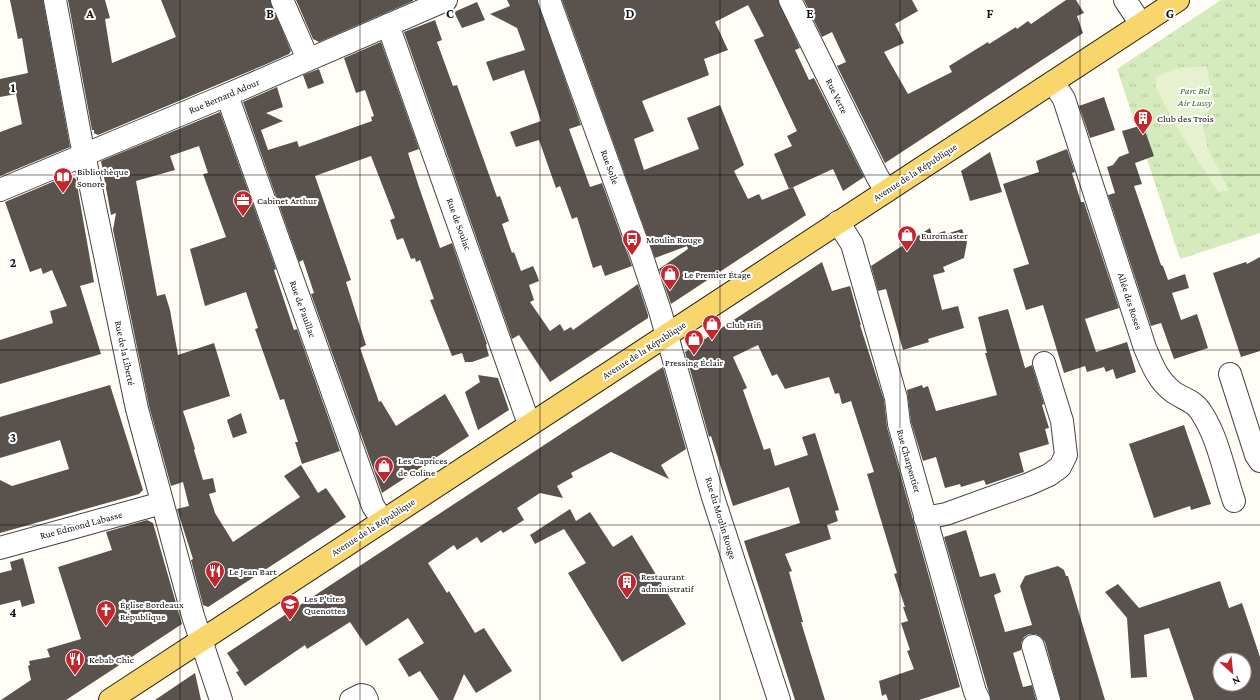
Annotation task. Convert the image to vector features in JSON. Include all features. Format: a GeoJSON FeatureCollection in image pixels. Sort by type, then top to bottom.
{"type":"FeatureCollection","features":[{"type":"Feature","properties":{"kind":"main road","name":"Avenue de la République"},"geometry":{"type":"LineString","coordinates":[[110,700],[1178,0]]}},
{"type":"Feature","properties":{"kind":"street","name":"Rue de la Liberté"},"geometry":{"type":"LineString","coordinates":[[55,0],[81,140],[124,354],[137,409],[193,616],[221,700]]}},
{"type":"Feature","properties":{"kind":"street"},"geometry":{"type":"LineString","coordinates":[[282,0],[308,59]]}},
{"type":"Feature","properties":{"kind":"street","name":"Rue Bernard Adour"},"geometry":{"type":"LineString","coordinates":[[0,190],[227,95],[388,25],[423,5],[446,0]]}},
{"type":"Feature","properties":{"kind":"street","name":"Rue Solle"},"geometry":{"type":"LineString","coordinates":[[549,0],[641,254],[667,334]]}},
{"type":"Feature","properties":{"kind":"street","name":"Rue Verte"},"geometry":{"type":"LineString","coordinates":[[790,0],[877,176],[886,191]]}},
{"type":"Feature","properties":{"kind":"street"},"geometry":{"type":"LineString","coordinates":[[1125,0],[1141,24]]}},
{"type":"Feature","properties":{"kind":"street","name":"Rue de Soulac"},"geometry":{"type":"LineString","coordinates":[[388,25],[529,424]]}},
{"type":"Feature","properties":{"kind":"street","name":"Allée des Roses"},"geometry":{"type":"LineString","coordinates":[[1053,82],[1064,99],[1145,348],[1155,373],[1173,391],[1191,401],[1201,411],[1211,432],[1234,501]]}},
{"type":"Feature","properties":{"kind":"street","name":"Rue de Pauillac"},"geometry":{"type":"LineString","coordinates":[[227,95],[373,506],[383,521]]}},
{"type":"Feature","properties":{"kind":"street","name":"Rue Charpentier"},"geometry":{"type":"LineString","coordinates":[[838,222],[849,239],[853,250],[896,398],[899,424],[925,518],[975,692],[979,700]]}},
{"type":"Feature","properties":{"kind":"street","name":"Rue du Moulin Rouge"},"geometry":{"type":"LineString","coordinates":[[667,334],[712,494],[779,700]]}},
{"type":"Feature","properties":{"kind":"street"},"geometry":{"type":"LineString","coordinates":[[925,518],[946,514],[1029,484],[1050,475],[1060,467],[1066,455],[1062,421],[1044,363]]}},
{"type":"Feature","properties":{"kind":"street"},"geometry":{"type":"LineString","coordinates":[[1230,374],[1256,455],[1260,460]]}},
{"type":"Feature","properties":{"kind":"street","name":"Rue Edmond Labasse"},"geometry":{"type":"LineString","coordinates":[[0,548],[162,503]]}},
{"type":"Feature","properties":{"kind":"street"},"geometry":{"type":"LineString","coordinates":[[1032,646],[1049,700]]}},
{"type":"Feature","properties":{"kind":"street"},"geometry":{"type":"LineString","coordinates":[[351,700],[361,695],[365,696],[367,700]]}},
{"type":"Feature","properties":{"kind":"green space","name":"Parc Bel Air Lussy"},"geometry":{"type":"Polygon","coordinates":[[[1221,0],[1260,0],[1260,233],[1180,259],[1117,69],[1221,0]]]}},
{"type":"Feature","properties":{"kind":"green space"},"geometry":{"type":"Polygon","coordinates":[[[1206,66],[1215,104],[1201,118],[1208,149],[1229,190],[1218,192],[1175,124],[1156,88],[1156,77],[1174,69],[1206,66]]]}},
{"type":"Feature","properties":{"kind":"building"},"geometry":{"type":"Polygon","coordinates":[[[10,0],[43,0],[70,147],[0,176],[0,132],[22,124],[16,94],[0,97],[0,79],[28,73],[22,38],[18,39],[10,0]]]}},
{"type":"Feature","properties":{"kind":"building"},"geometry":{"type":"Polygon","coordinates":[[[68,0],[105,0],[110,18],[105,19],[112,63],[176,37],[161,0],[270,0],[291,51],[289,54],[269,63],[98,135],[94,133],[94,130],[92,130],[68,0]]]}},
{"type":"Feature","properties":{"kind":"building"},"geometry":{"type":"Polygon","coordinates":[[[296,0],[413,1],[319,42],[313,39],[296,0]]]}},
{"type":"Feature","properties":{"kind":"building"},"geometry":{"type":"Polygon","coordinates":[[[507,0],[537,0],[581,125],[569,129],[590,187],[602,183],[632,266],[605,276],[601,265],[593,268],[577,217],[572,219],[560,186],[556,188],[539,140],[516,147],[510,132],[541,121],[524,70],[493,81],[486,62],[525,50],[517,28],[490,14],[510,6],[507,0]]]}},
{"type":"Feature","properties":{"kind":"building"},"geometry":{"type":"Polygon","coordinates":[[[562,0],[778,0],[800,48],[795,50],[809,80],[814,78],[864,177],[843,191],[833,169],[793,187],[806,215],[671,304],[659,269],[688,249],[687,246],[655,258],[562,0]],[[748,5],[715,22],[728,50],[704,59],[709,75],[642,101],[654,131],[634,139],[644,170],[699,149],[687,118],[720,105],[744,165],[734,171],[748,199],[759,194],[762,200],[789,189],[774,154],[792,146],[787,136],[797,131],[754,40],[764,36],[748,5]]]}},
{"type":"Feature","properties":{"kind":"building"},"geometry":{"type":"Polygon","coordinates":[[[804,0],[912,0],[918,11],[895,24],[904,43],[884,52],[908,94],[952,72],[949,66],[988,42],[989,44],[1016,27],[1017,29],[1028,21],[1031,24],[1066,0],[1076,0],[1084,13],[1077,16],[1083,33],[885,163],[837,66],[846,62],[832,32],[822,37],[804,0]]]}},
{"type":"Feature","properties":{"kind":"building"},"geometry":{"type":"Polygon","coordinates":[[[477,2],[485,20],[462,28],[454,12],[477,2]]]}},
{"type":"Feature","properties":{"kind":"building"},"geometry":{"type":"Polygon","coordinates":[[[435,20],[442,40],[437,42],[453,86],[457,85],[497,197],[500,196],[509,221],[502,224],[512,253],[514,252],[521,271],[533,266],[537,275],[539,281],[529,285],[534,300],[530,302],[550,331],[560,324],[564,331],[571,327],[573,330],[638,284],[648,315],[648,318],[550,382],[519,335],[512,339],[404,32],[435,20]]]}},
{"type":"Feature","properties":{"kind":"building"},"geometry":{"type":"Polygon","coordinates":[[[381,42],[419,149],[408,153],[419,187],[440,248],[452,243],[487,344],[489,356],[472,362],[465,362],[462,353],[452,356],[430,300],[434,299],[420,260],[416,262],[415,258],[411,259],[403,238],[397,240],[390,220],[395,218],[371,156],[315,176],[351,280],[346,282],[366,345],[360,348],[379,402],[381,401],[396,426],[445,394],[469,436],[382,493],[311,294],[314,293],[303,260],[299,262],[243,102],[277,87],[283,107],[266,113],[283,121],[261,130],[268,150],[297,141],[299,147],[372,121],[371,117],[374,116],[365,90],[356,93],[344,58],[381,42]]]}},
{"type":"Feature","properties":{"kind":"building"},"geometry":{"type":"Polygon","coordinates":[[[319,69],[324,83],[308,89],[303,75],[319,69]]]}},
{"type":"Feature","properties":{"kind":"building"},"geometry":{"type":"Polygon","coordinates":[[[1104,97],[1115,130],[1090,138],[1079,106],[1104,97]]]}},
{"type":"Feature","properties":{"kind":"building"},"geometry":{"type":"Polygon","coordinates":[[[220,112],[276,269],[274,270],[294,330],[297,329],[340,451],[302,464],[295,442],[298,442],[284,399],[280,400],[255,329],[258,328],[246,292],[205,306],[190,249],[226,237],[203,174],[208,173],[199,146],[170,156],[175,170],[136,181],[157,296],[165,294],[170,310],[178,355],[214,343],[230,396],[183,411],[203,480],[213,478],[216,492],[209,494],[215,513],[233,542],[300,497],[284,476],[301,465],[318,493],[326,488],[346,517],[208,607],[203,605],[191,560],[193,559],[177,509],[189,506],[183,482],[171,486],[149,406],[113,230],[116,213],[111,215],[101,161],[220,112]]]}},
{"type":"Feature","properties":{"kind":"building"},"geometry":{"type":"Polygon","coordinates":[[[1143,125],[1154,156],[1135,163],[1142,184],[1134,186],[1161,265],[1163,266],[1168,280],[1185,274],[1189,288],[1172,293],[1181,320],[1197,314],[1208,348],[1174,359],[1161,323],[1151,326],[1108,195],[1115,193],[1107,167],[1113,165],[1119,157],[1129,153],[1122,131],[1143,125]]]}},
{"type":"Feature","properties":{"kind":"building"},"geometry":{"type":"Polygon","coordinates":[[[1067,149],[1075,172],[1072,173],[1081,202],[1084,202],[1119,308],[1085,319],[1096,352],[1127,342],[1136,372],[1116,379],[1113,369],[1106,372],[1104,367],[1087,372],[1085,366],[1064,373],[1043,305],[1026,310],[1013,269],[1029,264],[1003,184],[1039,172],[1036,161],[1067,149]]]}},
{"type":"Feature","properties":{"kind":"building"},"geometry":{"type":"Polygon","coordinates":[[[990,152],[1002,192],[970,201],[961,171],[990,152]]]}},
{"type":"Feature","properties":{"kind":"building"},"geometry":{"type":"Polygon","coordinates":[[[69,175],[76,179],[94,282],[80,286],[101,354],[0,384],[0,340],[53,323],[50,311],[67,306],[52,270],[43,274],[41,268],[30,272],[5,202],[69,175]]]}},
{"type":"Feature","properties":{"kind":"building"},"geometry":{"type":"Polygon","coordinates":[[[930,228],[932,235],[945,231],[946,234],[962,229],[967,242],[964,258],[943,267],[945,272],[933,275],[942,310],[958,306],[964,328],[928,339],[929,342],[903,350],[886,289],[878,291],[871,266],[930,228]]]}},
{"type":"Feature","properties":{"kind":"building"},"geometry":{"type":"Polygon","coordinates":[[[1260,257],[1260,351],[1241,357],[1213,273],[1246,262],[1247,264],[1260,257]]]}},
{"type":"Feature","properties":{"kind":"building"},"geometry":{"type":"Polygon","coordinates":[[[822,262],[832,291],[850,286],[860,325],[884,400],[887,427],[960,687],[919,700],[888,700],[886,694],[882,696],[879,681],[914,669],[907,651],[910,650],[901,623],[908,621],[894,574],[897,573],[867,474],[874,472],[851,401],[842,404],[839,393],[835,394],[829,377],[785,389],[777,374],[772,376],[758,345],[733,357],[747,388],[743,390],[764,450],[770,448],[775,466],[808,455],[802,437],[815,433],[839,510],[835,511],[838,521],[827,525],[831,539],[785,554],[792,571],[789,572],[803,622],[801,622],[825,700],[795,700],[744,541],[800,523],[789,487],[733,506],[711,436],[709,437],[685,352],[822,262]]]}},
{"type":"Feature","properties":{"kind":"building"},"geometry":{"type":"Polygon","coordinates":[[[1008,309],[1025,368],[1032,365],[1044,404],[1042,405],[1049,428],[1045,429],[1049,444],[1019,453],[1024,472],[986,485],[984,480],[961,487],[960,484],[945,488],[936,457],[923,461],[911,422],[907,390],[922,385],[923,388],[928,386],[936,411],[997,395],[985,353],[987,353],[978,317],[1008,309]]]}},
{"type":"Feature","properties":{"kind":"building"},"geometry":{"type":"Polygon","coordinates":[[[663,367],[686,449],[661,465],[669,479],[611,452],[571,473],[573,477],[557,486],[563,498],[540,493],[517,508],[524,520],[503,533],[501,530],[481,543],[477,537],[457,550],[454,545],[428,563],[447,593],[449,591],[475,633],[484,628],[512,671],[476,693],[464,674],[453,700],[439,700],[420,671],[409,677],[398,659],[424,643],[408,618],[366,646],[350,622],[307,649],[305,645],[245,686],[236,672],[239,671],[227,653],[663,367]]]}},
{"type":"Feature","properties":{"kind":"building"},"geometry":{"type":"Polygon","coordinates":[[[478,375],[498,378],[509,410],[478,430],[465,392],[480,382],[478,375]]]}},
{"type":"Feature","properties":{"kind":"building"},"geometry":{"type":"Polygon","coordinates":[[[110,385],[143,490],[139,494],[0,533],[0,480],[12,486],[69,469],[60,440],[0,458],[0,417],[110,385]]]}},
{"type":"Feature","properties":{"kind":"building"},"geometry":{"type":"Polygon","coordinates":[[[241,413],[247,433],[233,438],[227,420],[241,413]]]}},
{"type":"Feature","properties":{"kind":"building"},"geometry":{"type":"Polygon","coordinates":[[[1184,425],[1211,504],[1191,510],[1190,506],[1154,518],[1129,444],[1184,425]]]}},
{"type":"Feature","properties":{"kind":"building","name":"Restaurant administratif"},"geometry":{"type":"Polygon","coordinates":[[[570,509],[576,521],[590,512],[613,547],[632,535],[686,624],[622,662],[568,573],[586,563],[564,529],[535,544],[530,535],[570,509]]]}},
{"type":"Feature","properties":{"kind":"building"},"geometry":{"type":"Polygon","coordinates":[[[147,520],[153,523],[182,624],[66,700],[1,700],[31,680],[28,666],[30,665],[29,661],[50,657],[47,649],[81,639],[58,567],[112,550],[106,532],[147,520]]]}},
{"type":"Feature","properties":{"kind":"building"},"geometry":{"type":"Polygon","coordinates":[[[966,530],[980,577],[995,573],[1001,592],[994,595],[1005,632],[1032,625],[1020,586],[1025,576],[1058,566],[1064,570],[1066,576],[1068,576],[1105,700],[1061,700],[1045,642],[1036,634],[1029,634],[1024,637],[1021,643],[1021,650],[1013,653],[1023,687],[1032,685],[1036,700],[991,700],[944,537],[966,530]]]}},
{"type":"Feature","properties":{"kind":"building"},"geometry":{"type":"Polygon","coordinates":[[[23,558],[35,603],[22,607],[20,600],[0,605],[0,573],[12,570],[10,562],[23,558]]]}},
{"type":"Feature","properties":{"kind":"building"},"geometry":{"type":"Polygon","coordinates":[[[1220,581],[1229,608],[1242,603],[1260,657],[1260,700],[1194,700],[1169,628],[1144,635],[1147,677],[1131,678],[1127,618],[1105,592],[1118,584],[1139,608],[1220,581]]]}},
{"type":"Feature","properties":{"kind":"building"},"geometry":{"type":"Polygon","coordinates":[[[195,673],[201,700],[155,700],[195,673]]]}},
{"type":"Feature","properties":{"kind":"place","name":"Club des Trois"},"geometry":{"type":"Point","coordinates":[1143,135]}},
{"type":"Feature","properties":{"kind":"place","name":"Bibliothèque Sonore"},"geometry":{"type":"Point","coordinates":[63,194]}},
{"type":"Feature","properties":{"kind":"place","name":"Cabinet Arthur"},"geometry":{"type":"Point","coordinates":[243,217]}},
{"type":"Feature","properties":{"kind":"place","name":"Euromaster"},"geometry":{"type":"Point","coordinates":[907,252]}},
{"type":"Feature","properties":{"kind":"place","name":"Moulin Rouge"},"geometry":{"type":"Point","coordinates":[632,256]}},
{"type":"Feature","properties":{"kind":"place","name":"Le Premier Étage"},"geometry":{"type":"Point","coordinates":[670,291]}},
{"type":"Feature","properties":{"kind":"place","name":"Club Hifi"},"geometry":{"type":"Point","coordinates":[712,341]}},
{"type":"Feature","properties":{"kind":"place","name":"Pressing Éclair"},"geometry":{"type":"Point","coordinates":[694,356]}},
{"type":"Feature","properties":{"kind":"place","name":"Les Caprices de Coline"},"geometry":{"type":"Point","coordinates":[384,483]}},
{"type":"Feature","properties":{"kind":"place","name":"Le Jean Bart"},"geometry":{"type":"Point","coordinates":[215,588]}},
{"type":"Feature","properties":{"kind":"place","name":"Restaurant administratif"},"geometry":{"type":"Point","coordinates":[627,599]}},
{"type":"Feature","properties":{"kind":"place","name":"Les P'tites Quenottes"},"geometry":{"type":"Point","coordinates":[290,621]}},
{"type":"Feature","properties":{"kind":"place","name":"Église Bordeaux République"},"geometry":{"type":"Point","coordinates":[106,627]}},
{"type":"Feature","properties":{"kind":"place","name":"Kebab Chic"},"geometry":{"type":"Point","coordinates":[75,676]}}]}
